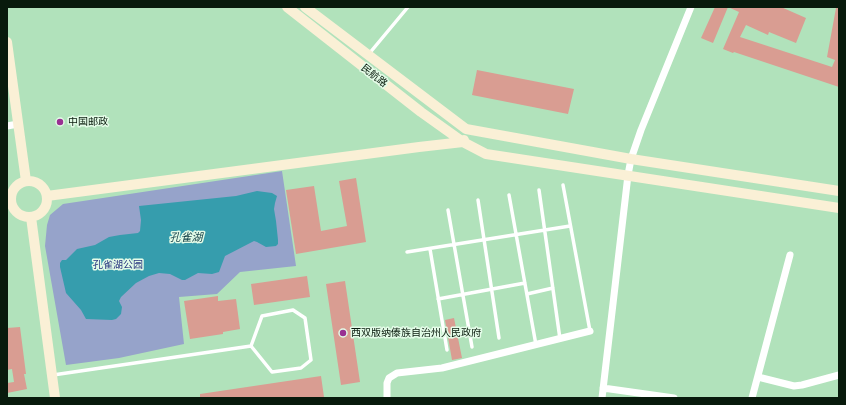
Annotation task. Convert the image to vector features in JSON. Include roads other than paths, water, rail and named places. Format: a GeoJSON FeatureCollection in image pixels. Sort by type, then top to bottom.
{"type":"FeatureCollection","features":[{"type":"Feature","properties":{"kind":"main road","name":"民航路"},"geometry":{"type":"LineString","coordinates":[[286,7],[415,107],[463,142],[486,154],[839,208]]}},
{"type":"Feature","properties":{"kind":"main road","name":"民航路"},"geometry":{"type":"LineString","coordinates":[[307,8],[466,130]]}},
{"type":"Feature","properties":{"kind":"main road"},"geometry":{"type":"LineString","coordinates":[[7,42],[26,181]]}},
{"type":"Feature","properties":{"kind":"main road"},"geometry":{"type":"LineString","coordinates":[[47,196],[463,142],[466,130],[631,159],[839,190]]}},
{"type":"Feature","properties":{"kind":"main road"},"geometry":{"type":"LineString","coordinates":[[26,181],[37,183],[42,186],[47,196],[44,208],[40,213],[31,217],[22,216],[17,213],[9,202],[16,186],[26,181]]}},
{"type":"Feature","properties":{"kind":"main road"},"geometry":{"type":"LineString","coordinates":[[31,217],[55,398]]}},
{"type":"Feature","properties":{"kind":"street"},"geometry":{"type":"LineString","coordinates":[[602,398],[631,159],[640,130],[691,7]]}},
{"type":"Feature","properties":{"kind":"street"},"geometry":{"type":"LineString","coordinates":[[7,126],[18,124]]}},
{"type":"Feature","properties":{"kind":"street"},"geometry":{"type":"LineString","coordinates":[[752,398],[790,255]]}},
{"type":"Feature","properties":{"kind":"street"},"geometry":{"type":"LineString","coordinates":[[387,398],[387,383],[389,378],[397,373],[442,368],[590,331]]}},
{"type":"Feature","properties":{"kind":"street"},"geometry":{"type":"LineString","coordinates":[[758,377],[794,386],[839,375]]}},
{"type":"Feature","properties":{"kind":"street"},"geometry":{"type":"LineString","coordinates":[[604,388],[674,398]]}},
{"type":"Feature","properties":{"kind":"lane"},"geometry":{"type":"LineString","coordinates":[[299,18],[307,8]]}},
{"type":"Feature","properties":{"kind":"lane"},"geometry":{"type":"LineString","coordinates":[[368,56],[406,8]]}},
{"type":"Feature","properties":{"kind":"lane"},"geometry":{"type":"LineString","coordinates":[[563,185],[590,331]]}},
{"type":"Feature","properties":{"kind":"lane"},"geometry":{"type":"LineString","coordinates":[[539,190],[560,339]]}},
{"type":"Feature","properties":{"kind":"lane"},"geometry":{"type":"LineString","coordinates":[[510,195],[536,344]]}},
{"type":"Feature","properties":{"kind":"lane"},"geometry":{"type":"LineString","coordinates":[[478,200],[499,338]]}},
{"type":"Feature","properties":{"kind":"lane"},"geometry":{"type":"LineString","coordinates":[[448,210],[472,347]]}},
{"type":"Feature","properties":{"kind":"lane"},"geometry":{"type":"LineString","coordinates":[[407,252],[570,226]]}},
{"type":"Feature","properties":{"kind":"lane"},"geometry":{"type":"LineString","coordinates":[[430,249],[447,350]]}},
{"type":"Feature","properties":{"kind":"lane"},"geometry":{"type":"LineString","coordinates":[[438,299],[525,282]]}},
{"type":"Feature","properties":{"kind":"lane"},"geometry":{"type":"LineString","coordinates":[[527,294],[553,288]]}},
{"type":"Feature","properties":{"kind":"lane"},"geometry":{"type":"LineString","coordinates":[[293,310],[305,318],[311,360],[301,368],[272,372],[251,346],[262,316],[293,310]]}},
{"type":"Feature","properties":{"kind":"lane"},"geometry":{"type":"LineString","coordinates":[[52,375],[251,346]]}},
{"type":"Feature","properties":{"kind":"water","name":"孔雀湖"},"geometry":{"type":"Polygon","coordinates":[[[257,191],[272,193],[277,196],[274,209],[278,240],[278,244],[276,246],[266,247],[254,241],[225,256],[219,272],[212,274],[198,273],[185,280],[170,274],[159,273],[149,276],[136,283],[121,297],[119,301],[122,307],[121,314],[116,319],[112,320],[86,319],[81,310],[66,293],[60,267],[62,260],[66,260],[77,249],[95,245],[109,237],[138,233],[140,231],[141,220],[139,206],[236,196],[257,191]]]}},
{"type":"Feature","properties":{"kind":"place","name":"中国邮政"},"geometry":{"type":"Point","coordinates":[60,122]}},
{"type":"Feature","properties":{"kind":"place","name":"西双版纳傣族自治州人民政府"},"geometry":{"type":"Point","coordinates":[343,333]}},
{"type":"Feature","properties":{"kind":"park label","name":"孔雀湖公园"},"geometry":{"type":"Point","coordinates":[118,265]}}]}
